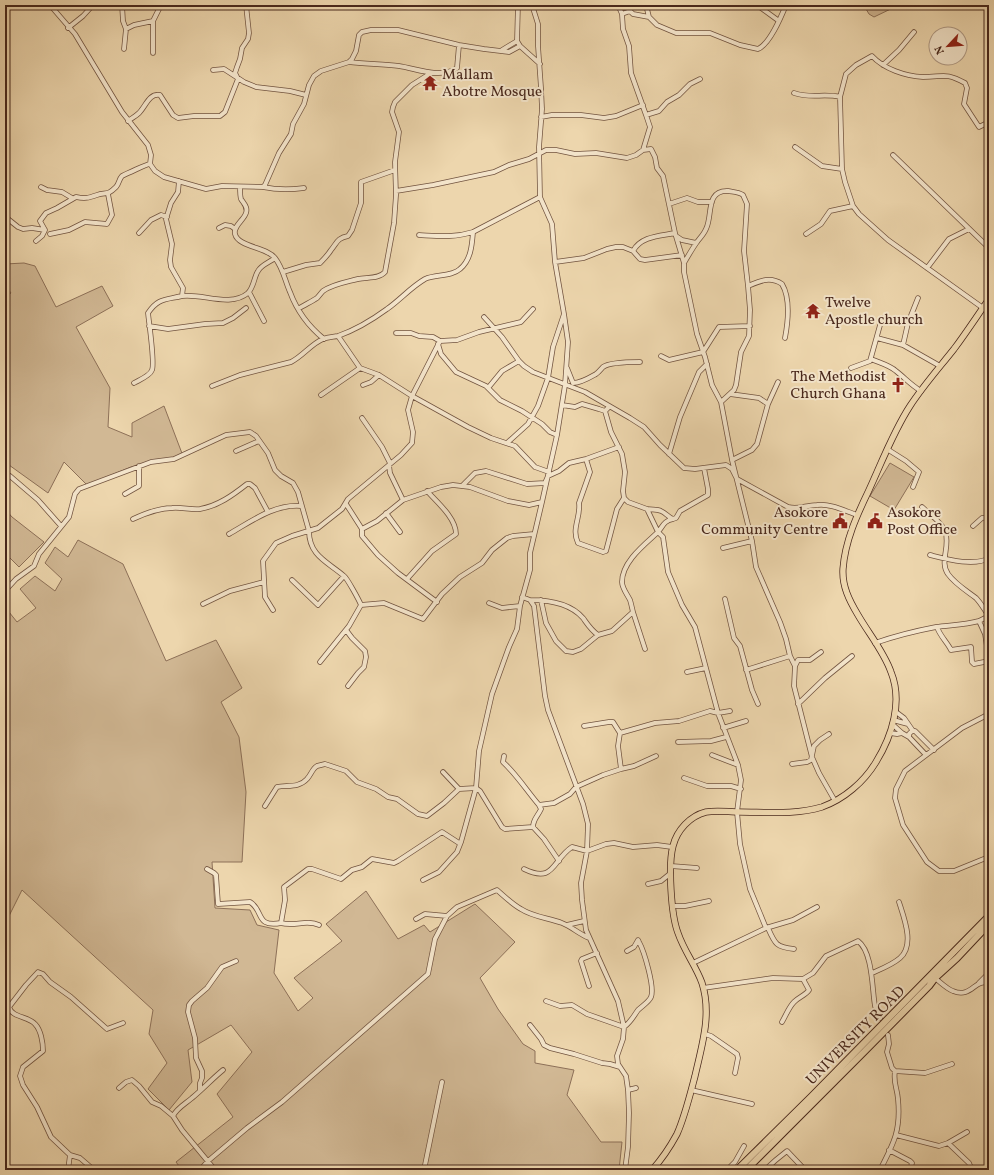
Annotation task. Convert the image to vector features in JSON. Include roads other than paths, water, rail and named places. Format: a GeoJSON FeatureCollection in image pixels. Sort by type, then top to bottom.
{"type":"FeatureCollection","features":[{"type":"Feature","properties":{"kind":"highway","name":"UNIVERSITY ROAD"},"geometry":{"type":"LineString","coordinates":[[737,1170],[989,916]]}},
{"type":"Feature","properties":{"kind":"highway","name":"UNIVERSITY ROAD"},"geometry":{"type":"LineString","coordinates":[[750,1169],[989,924]]}},
{"type":"Feature","properties":{"kind":"main road"},"geometry":{"type":"LineString","coordinates":[[652,1170],[668,1150],[678,1130],[691,1090],[705,1034],[706,1014],[702,984],[678,932],[673,906],[671,873],[672,847],[683,825],[690,819],[708,812],[802,811],[821,807],[835,801],[856,786],[868,775],[885,746],[896,712],[894,681],[888,665],[851,604],[844,585],[843,578],[846,548],[858,515],[887,449],[903,418],[921,391],[989,299]]}},
{"type":"Feature","properties":{"kind":"street"},"geometry":{"type":"LineString","coordinates":[[50,5],[68,28],[75,34],[128,121],[148,145],[151,155],[150,164],[155,171],[164,177],[206,189],[222,186],[248,186],[286,190],[304,188]]}},
{"type":"Feature","properties":{"kind":"street"},"geometry":{"type":"LineString","coordinates":[[68,28],[83,16],[93,5]]}},
{"type":"Feature","properties":{"kind":"street"},"geometry":{"type":"LineString","coordinates":[[122,5],[123,21],[126,29],[124,49]]}},
{"type":"Feature","properties":{"kind":"street"},"geometry":{"type":"LineString","coordinates":[[153,53],[153,21],[159,9],[159,5]]}},
{"type":"Feature","properties":{"kind":"street"},"geometry":{"type":"LineString","coordinates":[[128,121],[139,113],[151,97],[158,94],[173,115],[178,118],[194,116],[220,116],[225,112],[238,79],[235,73],[236,67],[240,59],[242,48],[248,39],[249,32],[246,5]]}},
{"type":"Feature","properties":{"kind":"street"},"geometry":{"type":"LineString","coordinates":[[423,880],[439,872],[457,852],[461,842],[476,788],[479,751],[488,710],[508,646],[517,629],[520,606],[530,570],[530,553],[557,435],[565,385],[568,342],[555,262],[552,224],[540,197],[539,153],[542,109],[540,64],[538,46],[538,24],[532,6],[520,5],[518,41],[520,46],[540,64]]}},
{"type":"Feature","properties":{"kind":"street"},"geometry":{"type":"LineString","coordinates":[[618,5],[622,14],[623,29],[629,46],[631,73],[650,126],[643,150]]}},
{"type":"Feature","properties":{"kind":"street"},"geometry":{"type":"LineString","coordinates":[[646,5],[649,17]]}},
{"type":"Feature","properties":{"kind":"street"},"geometry":{"type":"LineString","coordinates":[[758,5],[779,21]]}},
{"type":"Feature","properties":{"kind":"street"},"geometry":{"type":"LineString","coordinates":[[622,14],[630,11],[633,14],[649,17],[657,24],[676,33],[710,33],[740,45],[758,49],[765,44],[779,21],[786,5]]}},
{"type":"Feature","properties":{"kind":"street"},"geometry":{"type":"LineString","coordinates":[[126,29],[134,25],[153,21]]}},
{"type":"Feature","properties":{"kind":"street"},"geometry":{"type":"LineString","coordinates":[[349,62],[354,55],[359,35],[362,32],[371,30],[398,30],[459,45],[509,52],[520,46]]}},
{"type":"Feature","properties":{"kind":"street"},"geometry":{"type":"LineString","coordinates":[[883,65],[899,50],[914,32]]}},
{"type":"Feature","properties":{"kind":"street"},"geometry":{"type":"LineString","coordinates":[[502,50],[518,41]]}},
{"type":"Feature","properties":{"kind":"street"},"geometry":{"type":"LineString","coordinates":[[262,187],[266,184],[283,147],[291,134],[293,124],[304,104],[309,85],[314,76],[321,71],[349,62],[398,66],[431,73],[448,72],[457,68],[459,45]]}},
{"type":"Feature","properties":{"kind":"street"},"geometry":{"type":"LineString","coordinates":[[983,308],[873,227],[853,206],[842,169],[840,97],[846,74],[856,65],[872,56],[883,65],[900,72],[915,76],[948,76],[966,83],[967,88],[964,104],[966,108],[979,127],[989,122]]}},
{"type":"Feature","properties":{"kind":"street"},"geometry":{"type":"LineString","coordinates":[[213,70],[224,69],[238,79],[256,86],[306,95]]}},
{"type":"Feature","properties":{"kind":"street"},"geometry":{"type":"LineString","coordinates":[[298,309],[323,292],[337,285],[362,278],[382,275],[385,272],[393,230],[396,191],[395,170],[398,132],[392,112],[393,107],[395,102],[412,85],[431,73]]}},
{"type":"Feature","properties":{"kind":"street"},"geometry":{"type":"LineString","coordinates":[[646,115],[659,111],[667,102],[679,95],[690,84],[700,78]]}},
{"type":"Feature","properties":{"kind":"street"},"geometry":{"type":"LineString","coordinates":[[794,93],[804,97],[831,95],[840,97]]}},
{"type":"Feature","properties":{"kind":"street"},"geometry":{"type":"LineString","coordinates":[[541,117],[552,115],[581,115],[604,118],[616,116],[643,105]]}},
{"type":"Feature","properties":{"kind":"street"},"geometry":{"type":"LineString","coordinates":[[794,147],[822,166],[842,169]]}},
{"type":"Feature","properties":{"kind":"street"},"geometry":{"type":"LineString","coordinates":[[396,191],[494,172],[546,150],[556,150],[575,154],[596,153],[627,158],[636,155],[643,150],[651,149],[654,153],[657,168],[663,176],[675,234],[684,263],[684,272],[697,334],[712,385],[721,402],[732,460],[752,541],[756,567],[780,622],[790,656],[795,666]]}},
{"type":"Feature","properties":{"kind":"street"},"geometry":{"type":"LineString","coordinates":[[893,155],[989,248]]}},
{"type":"Feature","properties":{"kind":"street"},"geometry":{"type":"LineString","coordinates":[[45,230],[40,221],[46,213],[58,208],[72,198],[76,197],[87,199],[99,194],[108,194],[117,186],[123,176],[144,165],[150,164]]}},
{"type":"Feature","properties":{"kind":"street"},"geometry":{"type":"LineString","coordinates":[[283,272],[306,264],[320,264],[332,250],[337,240],[348,236],[352,230],[361,203],[361,182],[395,170]]}},
{"type":"Feature","properties":{"kind":"street"},"geometry":{"type":"LineString","coordinates":[[179,181],[178,192],[171,203],[167,217],[167,225],[172,244],[170,260],[171,267],[183,288],[182,296]]}},
{"type":"Feature","properties":{"kind":"street"},"geometry":{"type":"LineString","coordinates":[[41,187],[47,190],[62,192],[72,198]]}},
{"type":"Feature","properties":{"kind":"street"},"geometry":{"type":"LineString","coordinates":[[240,187],[241,199],[246,205],[247,212],[235,229],[234,233],[236,238],[246,245],[268,252],[276,258],[298,309],[307,323],[324,339]]}},
{"type":"Feature","properties":{"kind":"street"},"geometry":{"type":"LineString","coordinates":[[684,263],[696,242],[706,230],[714,196],[724,191],[743,194],[747,204],[744,251],[748,286],[749,336],[741,352],[736,384],[730,394],[721,402]]}},
{"type":"Feature","properties":{"kind":"street"},"geometry":{"type":"LineString","coordinates":[[50,234],[69,230],[86,222],[107,224],[112,215],[108,194]]}},
{"type":"Feature","properties":{"kind":"street"},"geometry":{"type":"LineString","coordinates":[[419,235],[448,237],[461,236],[473,232],[540,197]]}},
{"type":"Feature","properties":{"kind":"street"},"geometry":{"type":"LineString","coordinates":[[669,204],[687,198],[698,202],[712,202]]}},
{"type":"Feature","properties":{"kind":"street"},"geometry":{"type":"LineString","coordinates":[[806,234],[821,224],[830,211],[853,206]]}},
{"type":"Feature","properties":{"kind":"street"},"geometry":{"type":"LineString","coordinates":[[139,234],[151,220],[161,215],[167,217]]}},
{"type":"Feature","properties":{"kind":"street"},"geometry":{"type":"LineString","coordinates":[[5,219],[8,219],[23,229],[32,228],[45,230]]}},
{"type":"Feature","properties":{"kind":"street"},"geometry":{"type":"LineString","coordinates":[[220,228],[224,225],[231,226],[235,229]]}},
{"type":"Feature","properties":{"kind":"street"},"geometry":{"type":"LineString","coordinates":[[36,241],[42,236],[45,230]]}},
{"type":"Feature","properties":{"kind":"street"},"geometry":{"type":"LineString","coordinates":[[927,268],[949,239],[969,230]]}},
{"type":"Feature","properties":{"kind":"street"},"geometry":{"type":"LineString","coordinates":[[212,386],[240,375],[291,362],[302,356],[315,344],[324,339],[338,336],[368,322],[424,280],[434,276],[450,274],[460,269],[467,259],[472,246],[473,232]]}},
{"type":"Feature","properties":{"kind":"street"},"geometry":{"type":"LineString","coordinates":[[675,234],[682,240],[696,242]]}},
{"type":"Feature","properties":{"kind":"street"},"geometry":{"type":"LineString","coordinates":[[633,251],[636,245],[645,239],[675,234]]}},
{"type":"Feature","properties":{"kind":"street"},"geometry":{"type":"LineString","coordinates":[[555,262],[584,258],[616,247],[623,247],[633,251],[640,259],[645,260],[682,255]]}},
{"type":"Feature","properties":{"kind":"street"},"geometry":{"type":"LineString","coordinates":[[134,383],[149,374],[152,370],[153,361],[148,313],[154,304],[163,300],[196,295],[213,298],[239,298],[249,292],[259,269],[276,258]]}},
{"type":"Feature","properties":{"kind":"street"},"geometry":{"type":"LineString","coordinates":[[748,286],[759,281],[771,279],[782,284],[786,294],[788,314],[785,338]]}},
{"type":"Feature","properties":{"kind":"street"},"geometry":{"type":"LineString","coordinates":[[249,292],[264,321]]}},
{"type":"Feature","properties":{"kind":"street"},"geometry":{"type":"LineString","coordinates":[[903,345],[908,324],[918,298]]}},
{"type":"Feature","properties":{"kind":"street"},"geometry":{"type":"LineString","coordinates":[[149,326],[168,329],[223,323],[246,308]]}},
{"type":"Feature","properties":{"kind":"street"},"geometry":{"type":"LineString","coordinates":[[396,333],[412,333],[419,336],[432,338],[439,342],[457,340],[521,322],[533,309]]}},
{"type":"Feature","properties":{"kind":"street"},"geometry":{"type":"LineString","coordinates":[[507,443],[527,426],[544,392],[553,347],[564,314]]}},
{"type":"Feature","properties":{"kind":"street"},"geometry":{"type":"LineString","coordinates":[[484,317],[519,361],[533,372],[585,392],[630,418],[644,427],[668,454],[684,468],[695,469],[726,465],[732,469],[737,479],[788,507],[796,509],[816,504],[826,505],[858,515]]}},
{"type":"Feature","properties":{"kind":"street"},"geometry":{"type":"LineString","coordinates":[[851,368],[870,361],[882,318]]}},
{"type":"Feature","properties":{"kind":"street"},"geometry":{"type":"LineString","coordinates":[[661,356],[669,360],[703,352],[719,327],[750,326]]}},
{"type":"Feature","properties":{"kind":"street"},"geometry":{"type":"LineString","coordinates":[[338,336],[360,368],[379,375],[412,396],[491,438],[507,443],[521,451],[535,467],[548,474],[559,471],[569,464],[619,447]]}},
{"type":"Feature","properties":{"kind":"street"},"geometry":{"type":"LineString","coordinates":[[877,338],[903,345],[940,366]]}},
{"type":"Feature","properties":{"kind":"street"},"geometry":{"type":"LineString","coordinates":[[439,342],[441,354],[456,372],[488,388],[500,400],[532,418],[550,432],[557,435]]}},
{"type":"Feature","properties":{"kind":"street"},"geometry":{"type":"LineString","coordinates":[[273,610],[266,597],[263,561],[276,544],[292,536],[318,528],[342,509],[348,499],[401,455],[412,442],[413,432],[408,410],[412,396],[439,342]]}},
{"type":"Feature","properties":{"kind":"street"},"geometry":{"type":"LineString","coordinates":[[871,359],[895,370],[921,391]]}},
{"type":"Feature","properties":{"kind":"street"},"geometry":{"type":"LineString","coordinates":[[488,388],[502,371],[519,361]]}},
{"type":"Feature","properties":{"kind":"street"},"geometry":{"type":"LineString","coordinates":[[566,366],[573,383],[576,383],[584,381],[596,374],[603,367],[618,363],[640,362]]}},
{"type":"Feature","properties":{"kind":"street"},"geometry":{"type":"LineString","coordinates":[[668,454],[680,417],[699,372],[707,364]]}},
{"type":"Feature","properties":{"kind":"street"},"geometry":{"type":"LineString","coordinates":[[321,396],[360,368]]}},
{"type":"Feature","properties":{"kind":"street"},"geometry":{"type":"LineString","coordinates":[[363,385],[371,382],[379,375]]}},
{"type":"Feature","properties":{"kind":"street"},"geometry":{"type":"LineString","coordinates":[[732,460],[755,447],[757,444],[768,404],[778,382]]}},
{"type":"Feature","properties":{"kind":"street"},"geometry":{"type":"LineString","coordinates":[[730,394],[759,398],[768,404]]}},
{"type":"Feature","properties":{"kind":"street"},"geometry":{"type":"LineString","coordinates":[[562,405],[575,407],[582,404],[605,412],[611,432],[622,454],[625,472],[623,491],[624,498],[628,502],[647,509],[654,511],[659,510],[673,519]]}},
{"type":"Feature","properties":{"kind":"street"},"geometry":{"type":"LineString","coordinates":[[605,412],[610,407]]}},
{"type":"Feature","properties":{"kind":"street"},"geometry":{"type":"LineString","coordinates":[[362,418],[382,447],[390,464],[390,473],[403,500]]}},
{"type":"Feature","properties":{"kind":"street"},"geometry":{"type":"LineString","coordinates":[[5,591],[16,579],[34,566],[39,554],[69,517],[75,494],[79,489],[151,462],[174,459],[226,435],[250,432],[256,436],[268,454],[275,470],[281,476],[293,483],[298,492],[312,546],[320,558],[344,576],[361,605]]}},
{"type":"Feature","properties":{"kind":"street"},"geometry":{"type":"LineString","coordinates":[[236,451],[259,441]]}},
{"type":"Feature","properties":{"kind":"street"},"geometry":{"type":"LineString","coordinates":[[887,449],[918,471],[919,473],[913,487]]}},
{"type":"Feature","properties":{"kind":"street"},"geometry":{"type":"LineString","coordinates":[[586,459],[590,472],[579,503],[580,508],[574,531],[578,543],[602,552],[606,551],[617,509],[624,498]]}},
{"type":"Feature","properties":{"kind":"street"},"geometry":{"type":"LineString","coordinates":[[125,494],[139,486],[139,466]]}},
{"type":"Feature","properties":{"kind":"street"},"geometry":{"type":"LineString","coordinates":[[645,649],[630,601],[622,582],[626,568],[636,552],[658,532],[664,522],[676,518],[680,511],[708,495],[704,468]]}},
{"type":"Feature","properties":{"kind":"street"},"geometry":{"type":"LineString","coordinates":[[463,485],[475,473],[486,471],[527,484],[545,483],[548,474]]}},
{"type":"Feature","properties":{"kind":"street"},"geometry":{"type":"LineString","coordinates":[[10,476],[38,500],[61,526]]}},
{"type":"Feature","properties":{"kind":"street"},"geometry":{"type":"LineString","coordinates":[[134,519],[146,513],[158,510],[171,508],[199,509],[215,505],[247,484],[250,484],[255,488],[268,512]]}},
{"type":"Feature","properties":{"kind":"street"},"geometry":{"type":"LineString","coordinates":[[362,529],[403,500],[441,487],[463,485],[508,501],[529,505],[542,502]]}},
{"type":"Feature","properties":{"kind":"street"},"geometry":{"type":"LineString","coordinates":[[407,579],[432,551],[456,534],[456,530],[447,511],[427,491]]}},
{"type":"Feature","properties":{"kind":"street"},"geometry":{"type":"LineString","coordinates":[[346,504],[362,529],[362,536],[378,555],[398,573],[437,602]]}},
{"type":"Feature","properties":{"kind":"street"},"geometry":{"type":"LineString","coordinates":[[229,534],[268,512],[289,505],[301,506]]}},
{"type":"Feature","properties":{"kind":"street"},"geometry":{"type":"LineString","coordinates":[[875,642],[937,627],[967,625],[989,616],[976,599],[948,575],[944,564],[945,530],[922,507]]}},
{"type":"Feature","properties":{"kind":"street"},"geometry":{"type":"LineString","coordinates":[[647,509],[658,532],[663,537],[665,542],[667,566],[670,578],[682,605],[695,627],[718,713],[738,765],[741,780],[741,790],[738,799],[737,812],[740,844],[750,889],[767,928],[776,944],[782,948],[794,949]]}},
{"type":"Feature","properties":{"kind":"street"},"geometry":{"type":"LineString","coordinates":[[386,513],[400,532]]}},
{"type":"Feature","properties":{"kind":"street"},"geometry":{"type":"LineString","coordinates":[[973,526],[982,518],[989,517]]}},
{"type":"Feature","properties":{"kind":"street"},"geometry":{"type":"LineString","coordinates":[[361,605],[384,603],[423,619],[442,594],[460,577],[482,563],[492,550],[507,538],[534,534]]}},
{"type":"Feature","properties":{"kind":"street"},"geometry":{"type":"LineString","coordinates":[[723,548],[752,541]]}},
{"type":"Feature","properties":{"kind":"street"},"geometry":{"type":"LineString","coordinates":[[930,555],[945,559],[977,562],[985,561],[989,558]]}},
{"type":"Feature","properties":{"kind":"street"},"geometry":{"type":"LineString","coordinates":[[292,580],[318,605],[344,576]]}},
{"type":"Feature","properties":{"kind":"street"},"geometry":{"type":"LineString","coordinates":[[203,604],[230,592],[264,582]]}},
{"type":"Feature","properties":{"kind":"street"},"geometry":{"type":"LineString","coordinates":[[522,597],[530,600],[541,600],[566,605],[573,609],[590,629],[598,635]]}},
{"type":"Feature","properties":{"kind":"street"},"geometry":{"type":"LineString","coordinates":[[725,599],[734,638],[740,646],[752,690],[758,704]]}},
{"type":"Feature","properties":{"kind":"street"},"geometry":{"type":"LineString","coordinates":[[530,600],[534,606],[536,615],[545,696],[548,710],[588,824],[588,851],[581,884],[584,921],[618,1001],[624,1027],[623,1039],[617,1056],[620,1067],[626,1076],[628,1090],[628,1147],[625,1170]]}},
{"type":"Feature","properties":{"kind":"street"},"geometry":{"type":"LineString","coordinates":[[541,600],[548,626],[556,641],[566,651],[573,652],[580,649],[598,635],[612,631],[633,612]]}},
{"type":"Feature","properties":{"kind":"street"},"geometry":{"type":"LineString","coordinates":[[489,603],[502,608],[520,606]]}},
{"type":"Feature","properties":{"kind":"street"},"geometry":{"type":"LineString","coordinates":[[320,662],[346,630],[361,605]]}},
{"type":"Feature","properties":{"kind":"street"},"geometry":{"type":"LineString","coordinates":[[937,627],[939,634],[943,637],[951,650],[971,647],[972,662],[974,664],[989,660],[987,633],[979,621]]}},
{"type":"Feature","properties":{"kind":"street"},"geometry":{"type":"LineString","coordinates":[[346,630],[365,651],[366,657],[364,667],[348,686]]}},
{"type":"Feature","properties":{"kind":"street"},"geometry":{"type":"LineString","coordinates":[[821,652],[810,660],[798,660],[795,666],[794,686],[812,757],[819,773],[835,801]]}},
{"type":"Feature","properties":{"kind":"street"},"geometry":{"type":"LineString","coordinates":[[746,670],[790,656]]}},
{"type":"Feature","properties":{"kind":"street"},"geometry":{"type":"LineString","coordinates":[[798,704],[825,678],[852,656]]}},
{"type":"Feature","properties":{"kind":"street"},"geometry":{"type":"LineString","coordinates":[[687,672],[706,668]]}},
{"type":"Feature","properties":{"kind":"street"},"geometry":{"type":"LineString","coordinates":[[620,733],[655,723],[679,721],[710,712],[718,713],[730,711]]}},
{"type":"Feature","properties":{"kind":"street"},"geometry":{"type":"LineString","coordinates":[[896,712],[904,718],[914,731],[934,750]]}},
{"type":"Feature","properties":{"kind":"street"},"geometry":{"type":"LineString","coordinates":[[989,714],[962,728],[905,771],[896,789],[895,798],[903,825],[927,862],[939,871],[954,871],[986,858],[989,854]]}},
{"type":"Feature","properties":{"kind":"street"},"geometry":{"type":"LineString","coordinates":[[723,728],[746,721]]}},
{"type":"Feature","properties":{"kind":"street"},"geometry":{"type":"LineString","coordinates":[[584,726],[613,722],[620,733],[618,746],[621,769]]}},
{"type":"Feature","properties":{"kind":"street"},"geometry":{"type":"LineString","coordinates":[[893,722],[908,724]]}},
{"type":"Feature","properties":{"kind":"street"},"geometry":{"type":"LineString","coordinates":[[893,722],[902,733],[909,736],[926,755]]}},
{"type":"Feature","properties":{"kind":"street"},"geometry":{"type":"LineString","coordinates":[[902,733],[904,727],[908,724]]}},
{"type":"Feature","properties":{"kind":"street"},"geometry":{"type":"LineString","coordinates":[[909,736],[909,734],[914,731]]}},
{"type":"Feature","properties":{"kind":"street"},"geometry":{"type":"LineString","coordinates":[[890,733],[902,733]]}},
{"type":"Feature","properties":{"kind":"street"},"geometry":{"type":"LineString","coordinates":[[792,764],[811,760],[814,746],[829,734]]}},
{"type":"Feature","properties":{"kind":"street"},"geometry":{"type":"LineString","coordinates":[[678,742],[711,741],[726,737]]}},
{"type":"Feature","properties":{"kind":"street"},"geometry":{"type":"LineString","coordinates":[[712,755],[738,765]]}},
{"type":"Feature","properties":{"kind":"street"},"geometry":{"type":"LineString","coordinates":[[504,756],[503,762],[513,772],[539,805],[540,809],[538,816],[534,818],[533,827],[544,839],[559,861]]}},
{"type":"Feature","properties":{"kind":"street"},"geometry":{"type":"LineString","coordinates":[[539,805],[554,803],[570,794],[576,787],[621,769],[634,766],[656,756]]}},
{"type":"Feature","properties":{"kind":"street"},"geometry":{"type":"LineString","coordinates":[[265,806],[277,787],[294,786],[300,784],[306,780],[316,766],[324,764],[346,771],[357,782],[376,789],[388,797],[397,799],[418,814],[427,816],[444,804],[459,788]]}},
{"type":"Feature","properties":{"kind":"street"},"geometry":{"type":"LineString","coordinates":[[443,772],[456,787],[476,788],[480,791],[502,827],[505,829],[533,827]]}},
{"type":"Feature","properties":{"kind":"street"},"geometry":{"type":"LineString","coordinates":[[684,778],[707,786],[731,786],[741,790]]}},
{"type":"Feature","properties":{"kind":"street"},"geometry":{"type":"LineString","coordinates":[[281,923],[285,900],[284,887],[308,869],[341,879],[352,870],[362,867],[372,859],[394,863],[442,832],[459,843],[461,842]]}},
{"type":"Feature","properties":{"kind":"street"},"geometry":{"type":"LineString","coordinates":[[524,869],[534,873],[544,874],[552,870],[572,847],[588,851],[606,844],[614,843],[633,847],[657,845],[672,847]]}},
{"type":"Feature","properties":{"kind":"street"},"geometry":{"type":"LineString","coordinates":[[671,866],[697,868]]}},
{"type":"Feature","properties":{"kind":"street"},"geometry":{"type":"LineString","coordinates":[[207,870],[216,875],[218,904],[250,902],[255,906],[264,922],[274,925],[281,923],[289,925],[312,922],[319,925]]}},
{"type":"Feature","properties":{"kind":"street"},"geometry":{"type":"LineString","coordinates":[[648,884],[661,881],[671,873]]}},
{"type":"Feature","properties":{"kind":"street"},"geometry":{"type":"LineString","coordinates":[[200,1170],[208,1161],[247,1128],[282,1102],[428,974],[435,939],[447,916],[457,907],[496,890],[521,910],[566,925],[573,928],[581,935],[590,938]]}},
{"type":"Feature","properties":{"kind":"street"},"geometry":{"type":"LineString","coordinates":[[673,906],[685,906],[709,901]]}},
{"type":"Feature","properties":{"kind":"street"},"geometry":{"type":"LineString","coordinates":[[872,973],[899,959],[905,953],[907,931],[899,902]]}},
{"type":"Feature","properties":{"kind":"street"},"geometry":{"type":"LineString","coordinates":[[693,964],[767,928],[793,920],[817,907]]}},
{"type":"Feature","properties":{"kind":"street"},"geometry":{"type":"LineString","coordinates":[[416,919],[425,914],[447,916]]}},
{"type":"Feature","properties":{"kind":"street"},"geometry":{"type":"LineString","coordinates":[[566,925],[584,921]]}},
{"type":"Feature","properties":{"kind":"street"},"geometry":{"type":"LineString","coordinates":[[624,1027],[652,996],[652,986],[645,957],[638,940],[634,947],[627,951]]}},
{"type":"Feature","properties":{"kind":"street"},"geometry":{"type":"LineString","coordinates":[[703,988],[773,978],[803,978],[813,973],[826,956],[858,941],[863,945],[872,973],[875,1008],[880,1018]]}},
{"type":"Feature","properties":{"kind":"street"},"geometry":{"type":"LineString","coordinates":[[589,986],[581,961],[597,953]]}},
{"type":"Feature","properties":{"kind":"street"},"geometry":{"type":"LineString","coordinates":[[200,1090],[202,1072],[196,1058],[195,1038],[188,1012],[189,1005],[207,988],[222,967],[236,961]]}},
{"type":"Feature","properties":{"kind":"street"},"geometry":{"type":"LineString","coordinates":[[94,1170],[80,1158],[70,1155],[52,1137],[23,1085],[20,1076],[23,1067],[43,1051],[38,1028],[31,1020],[14,1014],[9,1007],[26,985],[38,972],[40,972],[107,1028],[123,1023]]}},
{"type":"Feature","properties":{"kind":"street"},"geometry":{"type":"LineString","coordinates":[[935,978],[953,991],[967,993],[989,973]]}},
{"type":"Feature","properties":{"kind":"street"},"geometry":{"type":"LineString","coordinates":[[782,1022],[793,1003],[809,990],[803,978]]}},
{"type":"Feature","properties":{"kind":"street"},"geometry":{"type":"LineString","coordinates":[[977,985],[983,982],[989,984]]}},
{"type":"Feature","properties":{"kind":"street"},"geometry":{"type":"LineString","coordinates":[[546,1001],[560,1006],[572,1006],[587,1014],[624,1027]]}},
{"type":"Feature","properties":{"kind":"street"},"geometry":{"type":"LineString","coordinates":[[530,1025],[544,1045],[550,1048],[574,1054],[602,1064],[610,1064],[620,1067]]}},
{"type":"Feature","properties":{"kind":"street"},"geometry":{"type":"LineString","coordinates":[[705,1034],[711,1036],[737,1054],[738,1058],[735,1073]]}},
{"type":"Feature","properties":{"kind":"street"},"geometry":{"type":"LineString","coordinates":[[888,1035],[889,1044],[887,1052],[892,1068],[895,1071],[925,1073],[952,1064]]}},
{"type":"Feature","properties":{"kind":"street"},"geometry":{"type":"LineString","coordinates":[[173,1116],[175,1112],[223,1070]]}},
{"type":"Feature","properties":{"kind":"street"},"geometry":{"type":"LineString","coordinates":[[880,1170],[896,1135],[899,1122],[898,1096],[893,1079],[895,1071]]}},
{"type":"Feature","properties":{"kind":"street"},"geometry":{"type":"LineString","coordinates":[[119,1088],[126,1082],[132,1080],[152,1102],[161,1106],[173,1116],[182,1130],[215,1170]]}},
{"type":"Feature","properties":{"kind":"street"},"geometry":{"type":"LineString","coordinates":[[424,1170],[442,1082]]}},
{"type":"Feature","properties":{"kind":"street"},"geometry":{"type":"LineString","coordinates":[[628,1090],[636,1088]]}},
{"type":"Feature","properties":{"kind":"street"},"geometry":{"type":"LineString","coordinates":[[691,1090],[752,1104]]}},
{"type":"Feature","properties":{"kind":"street"},"geometry":{"type":"LineString","coordinates":[[896,1135],[934,1146],[939,1146],[948,1143],[967,1132]]}},
{"type":"Feature","properties":{"kind":"street"},"geometry":{"type":"LineString","coordinates":[[948,1143],[969,1163],[972,1170]]}},
{"type":"Feature","properties":{"kind":"street"},"geometry":{"type":"LineString","coordinates":[[727,1170],[735,1162],[744,1146]]}},
{"type":"Feature","properties":{"kind":"street"},"geometry":{"type":"LineString","coordinates":[[765,1170],[787,1150],[805,1170]]}},
{"type":"Feature","properties":{"kind":"street"},"geometry":{"type":"LineString","coordinates":[[889,1150],[910,1160],[912,1163],[910,1170]]}},
{"type":"Feature","properties":{"kind":"street"},"geometry":{"type":"LineString","coordinates":[[68,1170],[70,1155]]}},
{"type":"Feature","properties":{"kind":"place","name":"Mallam Abotre Mosque"},"geometry":{"type":"Point","coordinates":[430,83]}},
{"type":"Feature","properties":{"kind":"place","name":"Twelve Apostle church"},"geometry":{"type":"Point","coordinates":[813,311]}},
{"type":"Feature","properties":{"kind":"place","name":"The Methodist Church Ghana"},"geometry":{"type":"Point","coordinates":[898,385]}},
{"type":"Feature","properties":{"kind":"place","name":"Asokore Community Centre"},"geometry":{"type":"Point","coordinates":[840,521]}},
{"type":"Feature","properties":{"kind":"place","name":"Asokore Post Office"},"geometry":{"type":"Point","coordinates":[875,521]}}]}
